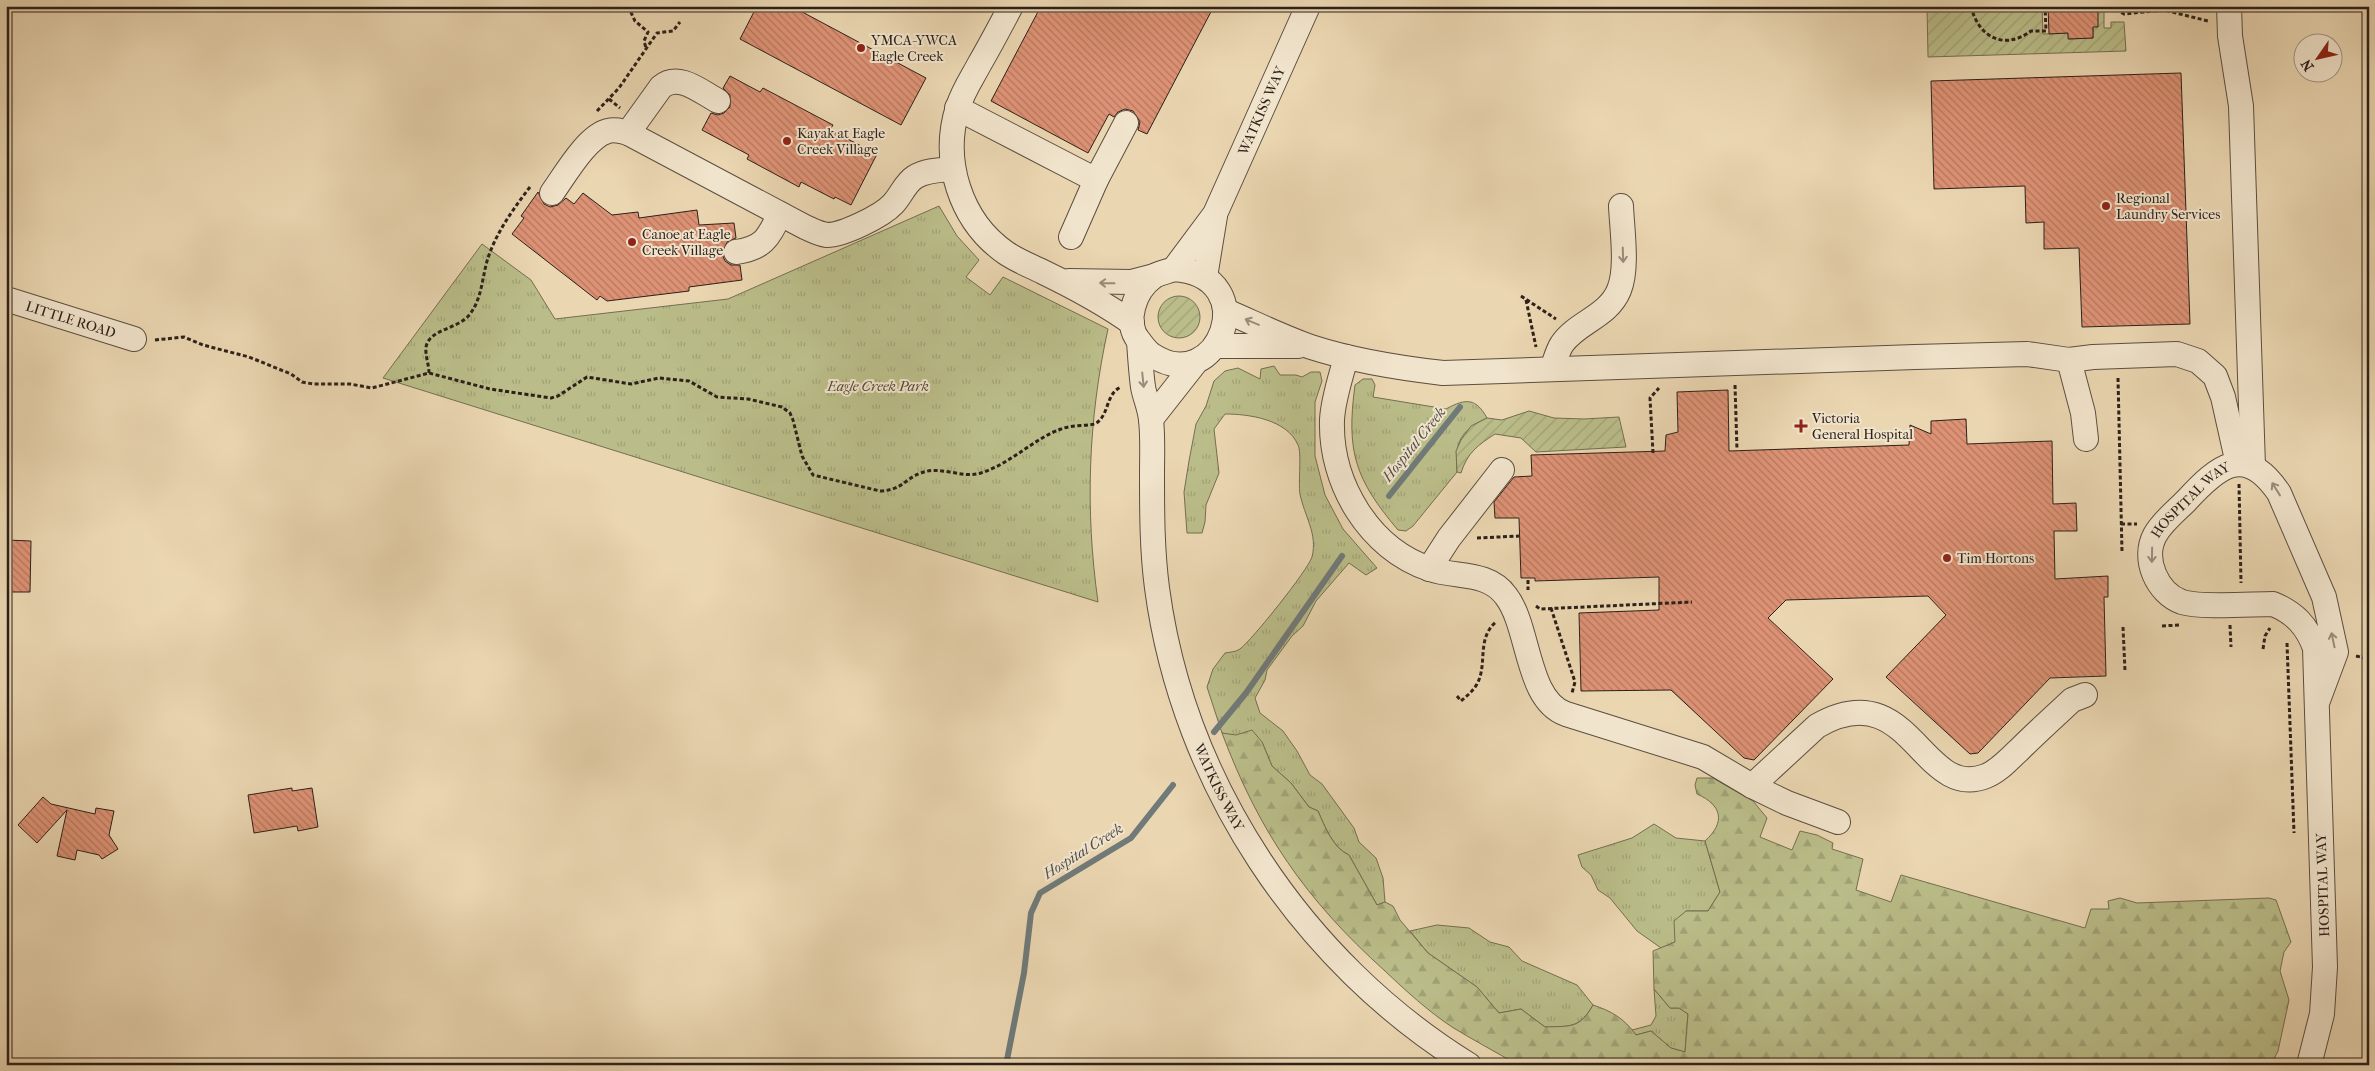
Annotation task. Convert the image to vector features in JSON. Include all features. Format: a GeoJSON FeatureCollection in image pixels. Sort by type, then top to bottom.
{"type":"FeatureCollection","features":[{"type":"Feature","properties":{"kind":"street"},"geometry":{"type":"LineString","coordinates":[[1011,6],[964,92],[957,108],[952,133],[953,169],[956,182],[970,213],[993,242],[1020,261],[1105,304],[1136,332],[1150,354],[1163,362],[1195,363]]}},
{"type":"Feature","properties":{"kind":"street","name":"WATKISS WAY"},"geometry":{"type":"LineString","coordinates":[[1205,277],[1215,214],[1308,6]]}},
{"type":"Feature","properties":{"kind":"street"},"geometry":{"type":"LineString","coordinates":[[2229,17],[2241,106],[2246,465]]}},
{"type":"Feature","properties":{"kind":"street"},"geometry":{"type":"LineString","coordinates":[[628,133],[661,87],[668,81],[681,81],[718,101]]}},
{"type":"Feature","properties":{"kind":"street"},"geometry":{"type":"LineString","coordinates":[[957,108],[1096,180]]}},
{"type":"Feature","properties":{"kind":"street"},"geometry":{"type":"LineString","coordinates":[[1071,237],[1096,180],[1126,123]]}},
{"type":"Feature","properties":{"kind":"street"},"geometry":{"type":"LineString","coordinates":[[542,188],[592,140],[609,130],[617,130],[628,133],[820,234],[837,234],[887,210],[908,184],[919,174],[953,169]]}},
{"type":"Feature","properties":{"kind":"street"},"geometry":{"type":"LineString","coordinates":[[1545,362],[1557,352],[1566,340],[1608,308],[1619,290],[1623,268],[1621,206]]}},
{"type":"Feature","properties":{"kind":"street"},"geometry":{"type":"LineString","coordinates":[[736,252],[752,250],[759,246],[771,232],[780,214]]}},
{"type":"Feature","properties":{"kind":"street","name":"WATKISS WAY"},"geometry":{"type":"LineString","coordinates":[[1164,273],[1215,214]]}},
{"type":"Feature","properties":{"kind":"street"},"geometry":{"type":"LineString","coordinates":[[1059,280],[1131,282],[1164,273],[1190,271],[1205,277],[1219,292],[1226,311],[1224,329],[1217,346],[1195,363],[1152,419]]}},
{"type":"Feature","properties":{"kind":"street"},"geometry":{"type":"LineString","coordinates":[[1136,332],[1133,305],[1140,289],[1164,273]]}},
{"type":"Feature","properties":{"kind":"street","name":"LITTLE ROAD"},"geometry":{"type":"LineString","coordinates":[[6,299],[134,339]]}},
{"type":"Feature","properties":{"kind":"street"},"geometry":{"type":"LineString","coordinates":[[1226,311],[1310,346],[1346,357],[1408,369],[1443,373],[1545,362],[1676,358],[1735,363],[1793,354],[1909,351],[2027,354],[2069,360],[2093,357],[2177,354],[2198,360],[2215,376],[2246,465]]}},
{"type":"Feature","properties":{"kind":"street","name":"WATKISS WAY"},"geometry":{"type":"LineString","coordinates":[[1136,332],[1144,388],[1152,419],[1154,553],[1164,626],[1186,708],[1219,790],[1242,833],[1268,874],[1321,941],[1382,1001],[1416,1028],[1469,1065]]}},
{"type":"Feature","properties":{"kind":"street"},"geometry":{"type":"LineString","coordinates":[[1217,346],[1310,346]]}},
{"type":"Feature","properties":{"kind":"street"},"geometry":{"type":"LineString","coordinates":[[1346,357],[1332,419],[1335,455],[1347,493],[1371,528],[1394,551],[1429,569],[1486,579],[1498,586],[1522,606],[1540,689],[1552,706],[1566,714],[1703,757],[1752,786],[1787,803],[1838,822]]}},
{"type":"Feature","properties":{"kind":"street"},"geometry":{"type":"LineString","coordinates":[[2069,360],[2083,413],[2086,438]]}},
{"type":"Feature","properties":{"kind":"street","name":"HOSPITAL WAY"},"geometry":{"type":"LineString","coordinates":[[2309,1065],[2322,1014],[2325,975],[2315,648],[2306,629],[2292,614],[2283,608],[2274,604],[2191,604],[2174,598],[2160,586],[2154,576],[2151,551],[2153,541],[2159,529],[2201,484],[2217,471],[2246,465],[2267,476],[2279,493],[2324,597],[2336,652],[2317,703]]}},
{"type":"Feature","properties":{"kind":"street"},"geometry":{"type":"LineString","coordinates":[[1429,569],[1449,538],[1502,470]]}},
{"type":"Feature","properties":{"kind":"street"},"geometry":{"type":"LineString","coordinates":[[1752,786],[1817,726],[1829,720],[1855,713],[1878,715],[1892,721],[1944,771],[1959,778],[1976,779],[1996,771],[2072,700],[2085,695]]}},
{"type":"Feature","properties":{"kind":"path"},"geometry":{"type":"LineString","coordinates":[[628,6],[635,20],[648,32],[644,41],[646,48]]}},
{"type":"Feature","properties":{"kind":"path"},"geometry":{"type":"LineString","coordinates":[[1971,6],[1977,22],[1992,38],[2009,41],[2031,31],[2046,32],[2045,6]]}},
{"type":"Feature","properties":{"kind":"path"},"geometry":{"type":"LineString","coordinates":[[2110,6],[2124,14],[2140,11],[2177,12],[2229,17]]}},
{"type":"Feature","properties":{"kind":"path"},"geometry":{"type":"LineString","coordinates":[[592,114],[619,88],[657,33],[673,31],[680,22]]}},
{"type":"Feature","properties":{"kind":"path"},"geometry":{"type":"LineString","coordinates":[[429,373],[426,347],[428,341],[436,334],[459,324],[470,314],[480,294],[486,263],[496,236],[542,188]]}},
{"type":"Feature","properties":{"kind":"path"},"geometry":{"type":"LineString","coordinates":[[1521,296],[1564,325]]}},
{"type":"Feature","properties":{"kind":"path"},"geometry":{"type":"LineString","coordinates":[[1526,299],[1545,362]]}},
{"type":"Feature","properties":{"kind":"path"},"geometry":{"type":"LineString","coordinates":[[134,339],[184,337],[203,345],[249,357],[291,374],[302,382],[313,384],[350,384],[372,388],[429,373],[490,389],[551,398],[558,396],[588,377],[631,384],[664,378],[689,381],[717,397],[773,403],[790,413],[802,456],[813,475],[880,491],[902,486],[920,473],[931,471],[965,475],[979,474],[999,466],[1061,428],[1095,424],[1100,421],[1104,417],[1109,399],[1116,389],[1129,386],[1144,388]]}},
{"type":"Feature","properties":{"kind":"path"},"geometry":{"type":"LineString","coordinates":[[1735,363],[1737,450]]}},
{"type":"Feature","properties":{"kind":"path"},"geometry":{"type":"LineString","coordinates":[[2118,375],[2122,552]]}},
{"type":"Feature","properties":{"kind":"path"},"geometry":{"type":"LineString","coordinates":[[1653,453],[1650,398],[1662,385]]}},
{"type":"Feature","properties":{"kind":"path"},"geometry":{"type":"LineString","coordinates":[[2245,604],[2246,465]]}},
{"type":"Feature","properties":{"kind":"path"},"geometry":{"type":"LineString","coordinates":[[1476,538],[1519,536]]}},
{"type":"Feature","properties":{"kind":"path"},"geometry":{"type":"LineString","coordinates":[[1522,606],[1528,580]]}},
{"type":"Feature","properties":{"kind":"path"},"geometry":{"type":"LineString","coordinates":[[1457,696],[1461,701],[1477,684],[1482,666],[1484,642],[1491,626],[1522,606],[1540,609],[1692,602]]}},
{"type":"Feature","properties":{"kind":"path"},"geometry":{"type":"LineString","coordinates":[[1551,608],[1575,682],[1571,698]]}},
{"type":"Feature","properties":{"kind":"path"},"geometry":{"type":"LineString","coordinates":[[2264,626],[2270,628],[2277,627]]}},
{"type":"Feature","properties":{"kind":"path"},"geometry":{"type":"LineString","coordinates":[[2123,627],[2125,671]]}},
{"type":"Feature","properties":{"kind":"path"},"geometry":{"type":"LineString","coordinates":[[2263,649],[2264,636],[2270,628]]}},
{"type":"Feature","properties":{"kind":"path"},"geometry":{"type":"LineString","coordinates":[[2287,638],[2294,833]]}},
{"type":"Feature","properties":{"kind":"green space"},"geometry":{"type":"Polygon","coordinates":[[[1927,6],[2042,6],[2043,34],[2068,33],[2069,39],[2093,38],[2093,27],[2098,6],[2104,6],[2104,28],[2111,28],[2111,22],[2124,22],[2126,51],[1928,57],[1927,6]]]}},
{"type":"Feature","properties":{"kind":"green space","name":"Eagle Creek Park"},"geometry":{"type":"Polygon","coordinates":[[[939,206],[957,236],[979,260],[966,277],[990,295],[1003,277],[1108,329],[1096,397],[1091,465],[1091,533],[1098,602],[383,378],[482,244],[531,280],[555,319],[728,299],[939,206]]]}},
{"type":"Feature","properties":{"kind":"green space"},"geometry":{"type":"Polygon","coordinates":[[[1175,296],[1183,296],[1194,302],[1200,317],[1194,332],[1183,338],[1175,338],[1164,332],[1158,321],[1158,313],[1164,302],[1175,296]]]}},
{"type":"Feature","properties":{"kind":"green space"},"geometry":{"type":"Polygon","coordinates":[[[1274,366],[1280,375],[1302,377],[1311,372],[1320,372],[1322,381],[1315,402],[1315,456],[1325,495],[1343,529],[1377,568],[1366,575],[1349,563],[1316,601],[1303,626],[1292,636],[1267,670],[1265,680],[1255,698],[1260,713],[1283,731],[1310,775],[1322,784],[1354,828],[1359,842],[1376,858],[1383,878],[1385,902],[1377,905],[1349,855],[1338,847],[1330,836],[1318,811],[1309,807],[1291,783],[1272,766],[1262,742],[1222,733],[1207,687],[1213,669],[1225,653],[1240,649],[1256,633],[1291,589],[1312,557],[1312,532],[1300,494],[1300,454],[1298,445],[1293,436],[1285,429],[1266,420],[1245,415],[1225,414],[1214,429],[1219,473],[1206,505],[1202,533],[1187,533],[1184,492],[1189,461],[1196,424],[1206,406],[1214,381],[1225,371],[1238,368],[1260,379],[1261,369],[1274,366]]]}},
{"type":"Feature","properties":{"kind":"green space"},"geometry":{"type":"Polygon","coordinates":[[[1363,379],[1372,379],[1375,385],[1373,397],[1446,409],[1459,403],[1470,402],[1479,407],[1487,418],[1465,433],[1458,446],[1457,472],[1413,526],[1406,531],[1398,530],[1383,512],[1363,479],[1357,464],[1353,447],[1352,408],[1355,385],[1363,379]]]}},
{"type":"Feature","properties":{"kind":"green space"},"geometry":{"type":"Polygon","coordinates":[[[1529,411],[1554,418],[1619,417],[1626,447],[1536,452],[1521,438],[1495,434],[1474,450],[1466,460],[1461,473],[1457,472],[1456,451],[1471,426],[1487,418],[1502,420],[1529,411]]]}},
{"type":"Feature","properties":{"kind":"green space"},"geometry":{"type":"Polygon","coordinates":[[[1252,730],[1262,742],[1272,766],[1291,783],[1309,807],[1318,811],[1330,836],[1343,852],[1349,855],[1377,905],[1385,902],[1393,906],[1400,920],[1428,953],[1477,987],[1499,1013],[1521,1009],[1545,1027],[1561,1027],[1574,1025],[1579,1022],[1593,1005],[1617,1016],[1636,1035],[1651,1031],[1671,1048],[1685,1052],[1688,1014],[1679,1008],[1670,1008],[1654,989],[1653,951],[1675,942],[1674,921],[1686,911],[1708,911],[1720,892],[1705,841],[1716,827],[1718,814],[1712,803],[1697,794],[1695,785],[1697,778],[1713,778],[1753,801],[1767,818],[1760,837],[1792,850],[1800,831],[1817,835],[1833,843],[1832,849],[1863,859],[1856,890],[1891,902],[1901,875],[2085,928],[2091,909],[2109,909],[2108,901],[2120,898],[2137,903],[2269,898],[2276,900],[2291,942],[2284,952],[2280,971],[2289,1000],[2278,1051],[2271,1065],[1518,1065],[1452,1027],[1426,1008],[1357,944],[1308,891],[1269,833],[1252,802],[1236,769],[1222,733],[1236,735],[1252,730]]]}},
{"type":"Feature","properties":{"kind":"green space"},"geometry":{"type":"Polygon","coordinates":[[[1654,824],[1676,838],[1705,841],[1720,892],[1708,911],[1686,911],[1675,942],[1661,948],[1637,931],[1610,898],[1598,890],[1591,875],[1582,867],[1578,855],[1632,838],[1654,824]]]}},
{"type":"Feature","properties":{"kind":"green space"},"geometry":{"type":"Polygon","coordinates":[[[1437,925],[1469,928],[1490,942],[1509,947],[1522,961],[1577,985],[1593,1005],[1588,1013],[1578,1022],[1561,1027],[1545,1027],[1521,1009],[1499,1013],[1477,987],[1428,953],[1410,931],[1437,925]]]}},
{"type":"Feature","properties":{"kind":"green space"},"geometry":{"type":"Polygon","coordinates":[[[1654,989],[1670,1008],[1679,1008],[1688,1014],[1685,1052],[1671,1048],[1651,1031],[1636,1035],[1632,1030],[1651,1025],[1656,1016],[1654,989]]]}},
{"type":"Feature","properties":{"kind":"building"},"geometry":{"type":"Polygon","coordinates":[[[757,6],[791,6],[926,78],[901,125],[740,39],[757,6]]]}},
{"type":"Feature","properties":{"kind":"building"},"geometry":{"type":"Polygon","coordinates":[[[1041,6],[1214,6],[1147,134],[1138,130],[1140,122],[1133,111],[1125,109],[1118,112],[1114,117],[1109,114],[1088,153],[991,101],[1041,6]]]}},
{"type":"Feature","properties":{"kind":"building"},"geometry":{"type":"Polygon","coordinates":[[[2048,6],[2098,6],[2098,27],[2093,27],[2093,38],[2068,39],[2068,33],[2049,34],[2048,6]]]}},
{"type":"Feature","properties":{"kind":"building","name":"Regional Laundry Services"},"geometry":{"type":"Polygon","coordinates":[[[2181,73],[2190,324],[2082,327],[2079,248],[2044,249],[2044,222],[2026,223],[2025,186],[1934,189],[1931,81],[2181,73]]]}},
{"type":"Feature","properties":{"kind":"building","name":"Kayak at Eagle Creek Village"},"geometry":{"type":"Polygon","coordinates":[[[730,76],[760,92],[763,88],[833,125],[830,130],[877,154],[851,205],[835,197],[834,199],[801,182],[799,187],[747,159],[749,155],[702,130],[711,113],[718,115],[724,113],[730,107],[730,95],[723,88],[730,76]]]}},
{"type":"Feature","properties":{"kind":"building","name":"Canoe at Eagle Creek Village"},"geometry":{"type":"Polygon","coordinates":[[[538,192],[544,204],[550,207],[558,205],[566,198],[574,204],[583,193],[612,215],[638,212],[639,218],[697,210],[699,225],[734,223],[736,238],[727,242],[722,254],[725,261],[731,265],[740,265],[742,280],[689,287],[689,291],[607,301],[600,296],[597,300],[512,234],[524,218],[521,216],[538,192]]]}},
{"type":"Feature","properties":{"kind":"building"},"geometry":{"type":"Polygon","coordinates":[[[1728,390],[1729,451],[1909,445],[1910,425],[1931,434],[1931,421],[1966,419],[1967,444],[2052,441],[2053,504],[2076,503],[2077,531],[2054,531],[2055,579],[2108,576],[2108,597],[2104,597],[2106,676],[2050,678],[1978,753],[1970,754],[1886,677],[1946,615],[1928,596],[1786,600],[1768,618],[1833,679],[1754,760],[1744,758],[1671,690],[1581,691],[1579,613],[1659,610],[1659,577],[1535,581],[1535,578],[1521,578],[1519,518],[1495,518],[1494,502],[1514,477],[1532,476],[1531,455],[1665,451],[1666,435],[1678,432],[1677,392],[1728,390]]]}},
{"type":"Feature","properties":{"kind":"building"},"geometry":{"type":"Polygon","coordinates":[[[6,540],[31,541],[30,592],[6,592],[6,540]]]}},
{"type":"Feature","properties":{"kind":"building"},"geometry":{"type":"Polygon","coordinates":[[[292,788],[292,791],[312,788],[318,827],[298,831],[297,826],[254,833],[248,795],[292,788]]]}},
{"type":"Feature","properties":{"kind":"building"},"geometry":{"type":"Polygon","coordinates":[[[43,797],[51,804],[95,814],[96,808],[114,811],[109,835],[118,849],[102,859],[99,855],[77,850],[75,860],[57,856],[67,810],[37,843],[18,825],[43,797]]]}},
{"type":"Feature","properties":{"kind":"waterway","name":"Hospital Creek"},"geometry":{"type":"LineString","coordinates":[[1389,496],[1460,407]]}},
{"type":"Feature","properties":{"kind":"waterway","name":"Hospital Creek"},"geometry":{"type":"LineString","coordinates":[[1214,732],[1246,693],[1342,556]]}},
{"type":"Feature","properties":{"kind":"waterway","name":"Hospital Creek"},"geometry":{"type":"LineString","coordinates":[[1006,1065],[1024,973],[1031,913],[1040,893],[1131,838],[1173,785]]}},
{"type":"Feature","properties":{"kind":"place","name":"YMCA-YWCA Eagle Creek"},"geometry":{"type":"Point","coordinates":[861,48]}},
{"type":"Feature","properties":{"kind":"place","name":"Kayak at Eagle Creek Village"},"geometry":{"type":"Point","coordinates":[787,141]}},
{"type":"Feature","properties":{"kind":"place","name":"Regional Laundry Services"},"geometry":{"type":"Point","coordinates":[2106,206]}},
{"type":"Feature","properties":{"kind":"place","name":"Canoe at Eagle Creek Village"},"geometry":{"type":"Point","coordinates":[632,242]}},
{"type":"Feature","properties":{"kind":"place","name":"Victoria General Hospital"},"geometry":{"type":"Point","coordinates":[1801,426]}},
{"type":"Feature","properties":{"kind":"place","name":"Tim Hortons"},"geometry":{"type":"Point","coordinates":[1947,558]}}]}
